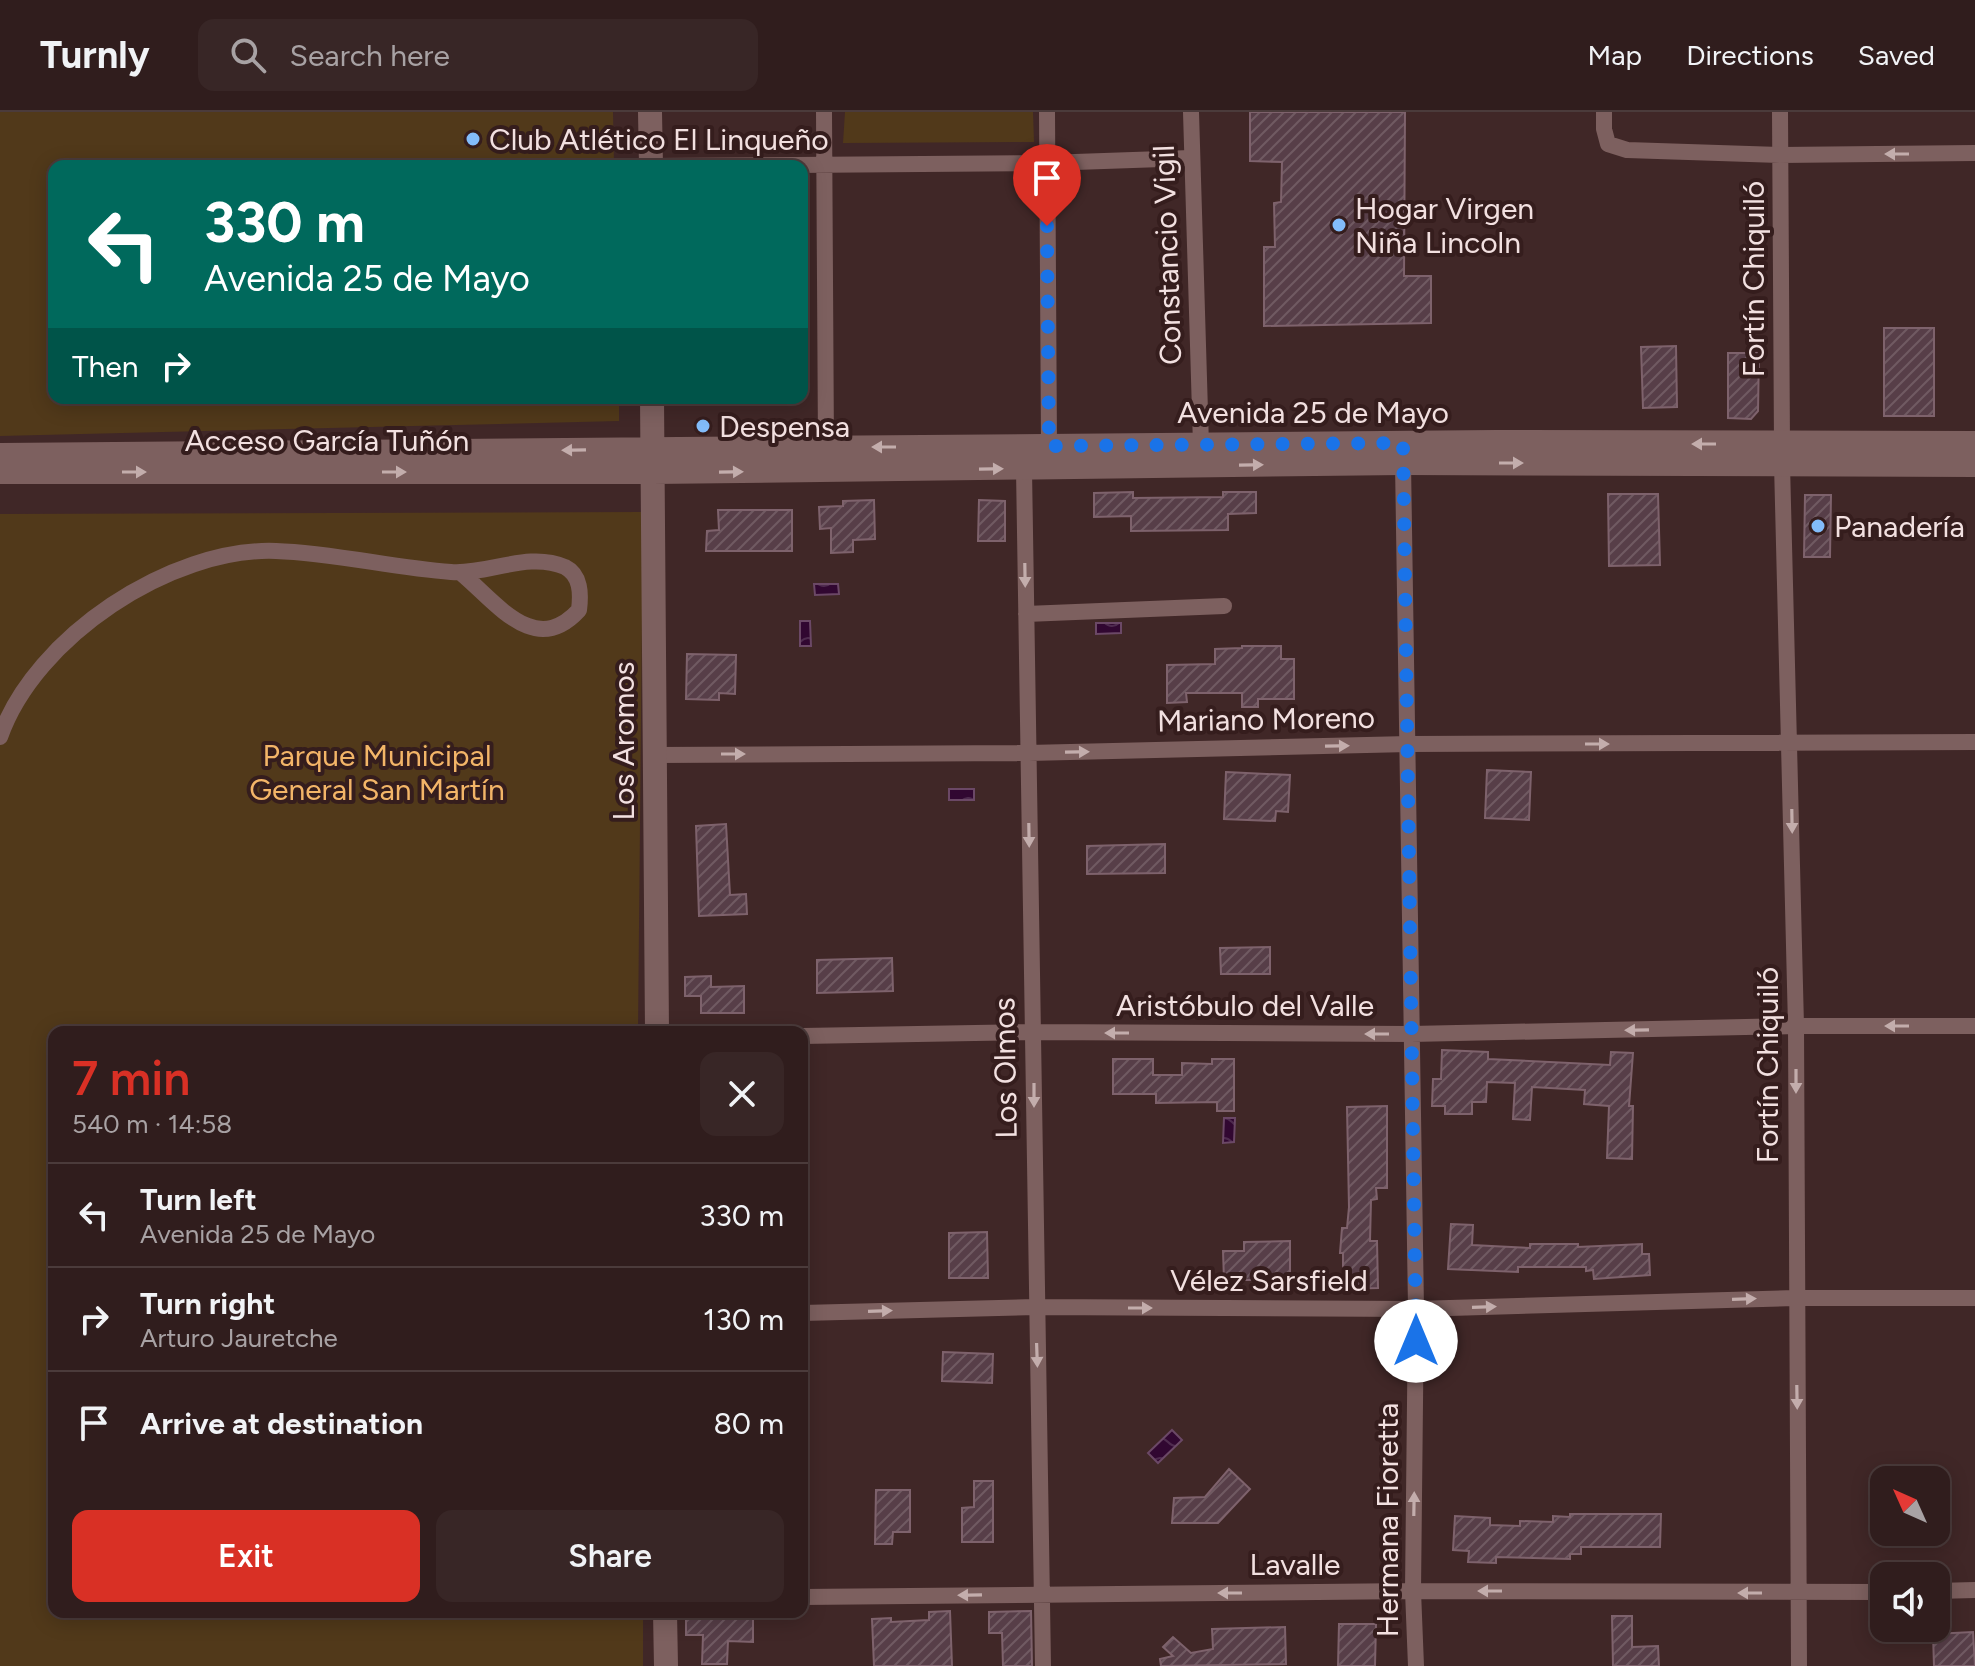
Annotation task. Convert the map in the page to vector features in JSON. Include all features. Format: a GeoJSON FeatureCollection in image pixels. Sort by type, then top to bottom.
{"type":"FeatureCollection","features":[{"type":"Feature","properties":{"kind":"main road"},"geometry":{"type":"LineString","coordinates":[[650,112],[651,160]]}},
{"type":"Feature","properties":{"kind":"main road","name":"Los Aromos"},"geometry":{"type":"LineString","coordinates":[[652,404],[657,1026]]}},
{"type":"Feature","properties":{"kind":"main road","name":"Avenida 25 de Mayo"},"geometry":{"type":"LineString","coordinates":[[1782,454],[1975,443]]}},
{"type":"Feature","properties":{"kind":"main road","name":"Avenida 25 de Mayo"},"geometry":{"type":"LineString","coordinates":[[1049,457],[1201,445],[1403,453]]}},
{"type":"Feature","properties":{"kind":"main road","name":"Avenida 25 de Mayo"},"geometry":{"type":"LineString","coordinates":[[653,461],[826,448],[1024,458]]}},
{"type":"Feature","properties":{"kind":"main road","name":"Avenida 25 de Mayo"},"geometry":{"type":"LineString","coordinates":[[653,461],[1403,453],[1782,454],[1975,465]]}},
{"type":"Feature","properties":{"kind":"main road","name":"Acceso García Tuñón"},"geometry":{"type":"LineString","coordinates":[[0,455],[653,461]]}},
{"type":"Feature","properties":{"kind":"main road","name":"Acceso García Tuñón"},"geometry":{"type":"LineString","coordinates":[[0,472],[653,461]]}},
{"type":"Feature","properties":{"kind":"main road"},"geometry":{"type":"LineString","coordinates":[[665,1618],[666,1666]]}},
{"type":"Feature","properties":{"kind":"street"},"geometry":{"type":"LineString","coordinates":[[824,112],[826,448]]}},
{"type":"Feature","properties":{"kind":"street"},"geometry":{"type":"LineString","coordinates":[[1047,112],[1049,457]]}},
{"type":"Feature","properties":{"kind":"street","name":"Constancio Vigil"},"geometry":{"type":"LineString","coordinates":[[1191,112],[1201,445]]}},
{"type":"Feature","properties":{"kind":"street"},"geometry":{"type":"LineString","coordinates":[[1604,112],[1608,144],[1627,150],[1780,155],[1975,153]]}},
{"type":"Feature","properties":{"kind":"street","name":"Fortín Chiquiló"},"geometry":{"type":"LineString","coordinates":[[1780,112],[1782,454],[1796,1026],[1799,1666]]}},
{"type":"Feature","properties":{"kind":"street"},"geometry":{"type":"LineString","coordinates":[[808,166],[1191,158]]}},
{"type":"Feature","properties":{"kind":"street","name":"Hermana Fioretta"},"geometry":{"type":"LineString","coordinates":[[1403,453],[1416,1309],[1413,1591],[1416,1666]]}},
{"type":"Feature","properties":{"kind":"street","name":"Los Olmos"},"geometry":{"type":"LineString","coordinates":[[1024,458],[1043,1666]]}},
{"type":"Feature","properties":{"kind":"street"},"geometry":{"type":"LineString","coordinates":[[0,737],[15,706],[42,667],[108,606],[148,582],[184,567],[228,555],[275,551],[461,573],[506,564],[551,563],[569,569],[579,583],[579,610],[567,622],[543,631],[524,627],[461,573]]}},
{"type":"Feature","properties":{"kind":"street"},"geometry":{"type":"LineString","coordinates":[[1026,614],[1224,606]]}},
{"type":"Feature","properties":{"kind":"street","name":"Mariano Moreno"},"geometry":{"type":"LineString","coordinates":[[655,755],[1028,753],[1409,744],[1975,742]]}},
{"type":"Feature","properties":{"kind":"street","name":"Aristóbulo del Valle"},"geometry":{"type":"LineString","coordinates":[[808,1036],[1034,1032],[1411,1034],[1796,1026],[1975,1026]]}},
{"type":"Feature","properties":{"kind":"street","name":"Vélez Sarsfield"},"geometry":{"type":"LineString","coordinates":[[808,1313],[1036,1307],[1416,1309],[1795,1298],[1975,1298]]}},
{"type":"Feature","properties":{"kind":"street"},"geometry":{"type":"LineString","coordinates":[[1950,1591],[1975,1590]]}},
{"type":"Feature","properties":{"kind":"street","name":"Lavalle"},"geometry":{"type":"LineString","coordinates":[[808,1597],[1413,1591],[1870,1592]]}},
{"type":"Feature","properties":{"kind":"green space"},"geometry":{"type":"Polygon","coordinates":[[[0,112],[613,112],[614,160],[48,160],[48,404],[619,404],[619,421],[0,436],[0,112]]]}},
{"type":"Feature","properties":{"kind":"green space"},"geometry":{"type":"Polygon","coordinates":[[[845,112],[1033,112],[1034,142],[843,143],[845,112]]]}},
{"type":"Feature","properties":{"kind":"green space","name":"Parque Municipal General San Martín"},"geometry":{"type":"Polygon","coordinates":[[[643,512],[638,1026],[48,1026],[48,1618],[643,1618],[643,1666],[0,1666],[0,514],[643,512]]]}},
{"type":"Feature","properties":{"kind":"water"},"geometry":{"type":"Polygon","coordinates":[[[814,584],[838,584],[839,594],[815,595],[814,584]]]}},
{"type":"Feature","properties":{"kind":"water"},"geometry":{"type":"Polygon","coordinates":[[[800,621],[810,621],[811,646],[800,646],[800,621]]]}},
{"type":"Feature","properties":{"kind":"water"},"geometry":{"type":"Polygon","coordinates":[[[1096,623],[1121,623],[1121,633],[1096,634],[1096,623]]]}},
{"type":"Feature","properties":{"kind":"water"},"geometry":{"type":"Polygon","coordinates":[[[949,789],[974,789],[974,800],[949,800],[949,789]]]}},
{"type":"Feature","properties":{"kind":"water"},"geometry":{"type":"Polygon","coordinates":[[[1224,1118],[1235,1118],[1234,1142],[1223,1143],[1224,1118]]]}},
{"type":"Feature","properties":{"kind":"water"},"geometry":{"type":"Polygon","coordinates":[[[1172,1430],[1182,1440],[1158,1463],[1148,1453],[1172,1430]]]}},
{"type":"Feature","properties":{"kind":"building","name":"Hogar Virgen Niña Lincoln"},"geometry":{"type":"Polygon","coordinates":[[[1250,112],[1405,112],[1404,276],[1431,276],[1431,323],[1264,326],[1264,247],[1275,247],[1274,203],[1281,202],[1282,162],[1250,161],[1250,112]]]}},
{"type":"Feature","properties":{"kind":"building"},"geometry":{"type":"Polygon","coordinates":[[[1884,328],[1934,328],[1934,416],[1884,416],[1884,328]]]}},
{"type":"Feature","properties":{"kind":"building"},"geometry":{"type":"Polygon","coordinates":[[[1676,346],[1677,407],[1643,408],[1641,347],[1676,346]]]}},
{"type":"Feature","properties":{"kind":"building"},"geometry":{"type":"Polygon","coordinates":[[[1728,353],[1759,353],[1758,411],[1751,419],[1728,418],[1728,353]]]}},
{"type":"Feature","properties":{"kind":"building"},"geometry":{"type":"Polygon","coordinates":[[[1133,492],[1133,498],[1223,497],[1223,492],[1256,492],[1256,513],[1228,514],[1228,530],[1131,531],[1131,516],[1094,517],[1094,493],[1133,492]]]}},
{"type":"Feature","properties":{"kind":"building"},"geometry":{"type":"Polygon","coordinates":[[[1608,494],[1658,494],[1660,565],[1609,566],[1608,494]]]}},
{"type":"Feature","properties":{"kind":"building","name":"Panadería"},"geometry":{"type":"Polygon","coordinates":[[[1805,495],[1831,495],[1830,557],[1804,557],[1805,495]]]}},
{"type":"Feature","properties":{"kind":"building"},"geometry":{"type":"Polygon","coordinates":[[[874,500],[875,539],[853,540],[853,552],[831,553],[831,528],[820,529],[819,507],[843,506],[843,501],[874,500]]]}},
{"type":"Feature","properties":{"kind":"building"},"geometry":{"type":"Polygon","coordinates":[[[979,500],[1005,501],[1005,541],[978,541],[979,500]]]}},
{"type":"Feature","properties":{"kind":"building"},"geometry":{"type":"Polygon","coordinates":[[[718,510],[792,510],[792,551],[706,551],[707,531],[719,530],[718,510]]]}},
{"type":"Feature","properties":{"kind":"building"},"geometry":{"type":"Polygon","coordinates":[[[1281,646],[1281,659],[1294,659],[1294,699],[1258,699],[1258,707],[1242,707],[1242,693],[1186,693],[1187,702],[1167,703],[1167,665],[1215,664],[1215,649],[1281,646]]]}},
{"type":"Feature","properties":{"kind":"building"},"geometry":{"type":"Polygon","coordinates":[[[687,654],[736,655],[735,694],[719,693],[719,700],[686,699],[687,654]]]}},
{"type":"Feature","properties":{"kind":"building"},"geometry":{"type":"Polygon","coordinates":[[[1487,770],[1531,772],[1529,820],[1485,818],[1487,770]]]}},
{"type":"Feature","properties":{"kind":"building"},"geometry":{"type":"Polygon","coordinates":[[[1226,772],[1290,775],[1288,812],[1276,811],[1275,821],[1224,819],[1226,772]]]}},
{"type":"Feature","properties":{"kind":"building"},"geometry":{"type":"Polygon","coordinates":[[[726,824],[730,895],[746,894],[747,914],[699,916],[696,826],[726,824]]]}},
{"type":"Feature","properties":{"kind":"building"},"geometry":{"type":"Polygon","coordinates":[[[1165,844],[1165,873],[1087,874],[1087,846],[1165,844]]]}},
{"type":"Feature","properties":{"kind":"building"},"geometry":{"type":"Polygon","coordinates":[[[1270,947],[1270,974],[1221,974],[1220,948],[1270,947]]]}},
{"type":"Feature","properties":{"kind":"building"},"geometry":{"type":"Polygon","coordinates":[[[892,958],[893,991],[817,993],[817,960],[892,958]]]}},
{"type":"Feature","properties":{"kind":"building"},"geometry":{"type":"Polygon","coordinates":[[[711,976],[711,987],[744,986],[744,1013],[701,1013],[701,996],[685,996],[685,977],[711,976]]]}},
{"type":"Feature","properties":{"kind":"building"},"geometry":{"type":"Polygon","coordinates":[[[1442,1050],[1488,1052],[1488,1059],[1610,1065],[1611,1052],[1633,1053],[1629,1106],[1633,1106],[1632,1159],[1607,1158],[1609,1106],[1584,1104],[1585,1090],[1532,1087],[1530,1120],[1513,1119],[1515,1083],[1487,1082],[1486,1102],[1472,1102],[1472,1114],[1445,1114],[1445,1106],[1432,1106],[1433,1079],[1441,1079],[1442,1050]]]}},
{"type":"Feature","properties":{"kind":"building"},"geometry":{"type":"Polygon","coordinates":[[[1113,1059],[1153,1059],[1153,1075],[1182,1075],[1182,1063],[1212,1064],[1212,1059],[1234,1059],[1234,1111],[1217,1111],[1217,1102],[1156,1103],[1156,1094],[1113,1094],[1113,1059]]]}},
{"type":"Feature","properties":{"kind":"building"},"geometry":{"type":"Polygon","coordinates":[[[1387,1106],[1387,1188],[1376,1188],[1377,1199],[1371,1200],[1370,1241],[1377,1241],[1378,1288],[1343,1289],[1343,1253],[1340,1253],[1342,1228],[1347,1228],[1349,1207],[1347,1107],[1387,1106]]]}},
{"type":"Feature","properties":{"kind":"building"},"geometry":{"type":"Polygon","coordinates":[[[1451,1224],[1473,1225],[1472,1245],[1530,1248],[1530,1244],[1578,1244],[1578,1247],[1642,1244],[1642,1254],[1649,1254],[1650,1275],[1594,1279],[1593,1270],[1586,1271],[1586,1267],[1518,1267],[1518,1272],[1448,1269],[1451,1224]]]}},
{"type":"Feature","properties":{"kind":"building"},"geometry":{"type":"Polygon","coordinates":[[[987,1232],[988,1278],[949,1278],[949,1233],[987,1232]]]}},
{"type":"Feature","properties":{"kind":"building"},"geometry":{"type":"Polygon","coordinates":[[[1290,1241],[1290,1280],[1224,1280],[1223,1251],[1244,1251],[1244,1242],[1290,1241]]]}},
{"type":"Feature","properties":{"kind":"building"},"geometry":{"type":"Polygon","coordinates":[[[943,1352],[993,1354],[992,1383],[942,1381],[943,1352]]]}},
{"type":"Feature","properties":{"kind":"building"},"geometry":{"type":"Polygon","coordinates":[[[1229,1469],[1250,1489],[1218,1523],[1172,1523],[1174,1498],[1205,1497],[1229,1469]]]}},
{"type":"Feature","properties":{"kind":"building"},"geometry":{"type":"Polygon","coordinates":[[[974,1481],[993,1481],[993,1542],[962,1542],[962,1508],[974,1507],[974,1481]]]}},
{"type":"Feature","properties":{"kind":"building"},"geometry":{"type":"Polygon","coordinates":[[[876,1490],[910,1490],[910,1532],[893,1532],[892,1544],[875,1544],[876,1490]]]}},
{"type":"Feature","properties":{"kind":"building"},"geometry":{"type":"Polygon","coordinates":[[[1570,1514],[1661,1514],[1660,1547],[1581,1547],[1581,1554],[1570,1554],[1570,1559],[1496,1557],[1496,1563],[1468,1562],[1469,1551],[1453,1550],[1455,1516],[1490,1518],[1490,1525],[1520,1526],[1520,1521],[1553,1522],[1553,1516],[1570,1517],[1570,1514]]]}},
{"type":"Feature","properties":{"kind":"building"},"geometry":{"type":"Polygon","coordinates":[[[950,1611],[952,1666],[874,1666],[872,1619],[891,1618],[891,1622],[929,1620],[929,1612],[950,1611]]]}},
{"type":"Feature","properties":{"kind":"building"},"geometry":{"type":"Polygon","coordinates":[[[1031,1611],[1032,1666],[1003,1666],[1002,1633],[989,1633],[989,1612],[1031,1611]]]}},
{"type":"Feature","properties":{"kind":"building"},"geometry":{"type":"Polygon","coordinates":[[[1612,1616],[1632,1616],[1632,1647],[1658,1646],[1659,1666],[1613,1666],[1612,1616]]]}},
{"type":"Feature","properties":{"kind":"building"},"geometry":{"type":"Polygon","coordinates":[[[686,1618],[753,1618],[753,1642],[728,1641],[727,1664],[702,1664],[703,1635],[686,1635],[686,1618]]]}},
{"type":"Feature","properties":{"kind":"building"},"geometry":{"type":"Polygon","coordinates":[[[1339,1624],[1376,1624],[1375,1666],[1338,1666],[1339,1624]]]}},
{"type":"Feature","properties":{"kind":"building"},"geometry":{"type":"Polygon","coordinates":[[[1285,1627],[1286,1664],[1161,1666],[1160,1659],[1173,1656],[1163,1647],[1173,1637],[1191,1653],[1213,1649],[1212,1629],[1285,1627]]]}},
{"type":"Feature","properties":{"kind":"building"},"geometry":{"type":"Polygon","coordinates":[[[1973,1632],[1975,1666],[1934,1666],[1933,1642],[1950,1642],[1950,1633],[1973,1632]]]}},
{"type":"Feature","properties":{"kind":"place","name":"Club Atlético El Linqueño"},"geometry":{"type":"Point","coordinates":[473,139]}},
{"type":"Feature","properties":{"kind":"place","name":"Hogar Virgen Niña Lincoln"},"geometry":{"type":"Point","coordinates":[1339,225]}},
{"type":"Feature","properties":{"kind":"place","name":"Despensa"},"geometry":{"type":"Point","coordinates":[703,426]}},
{"type":"Feature","properties":{"kind":"place","name":"Panadería"},"geometry":{"type":"Point","coordinates":[1818,526]}},
{"type":"Feature","properties":{"kind":"route"},"geometry":{"type":"LineString","coordinates":[[1047,226],[1049,446],[1403,443],[1416,1341]]}}]}
